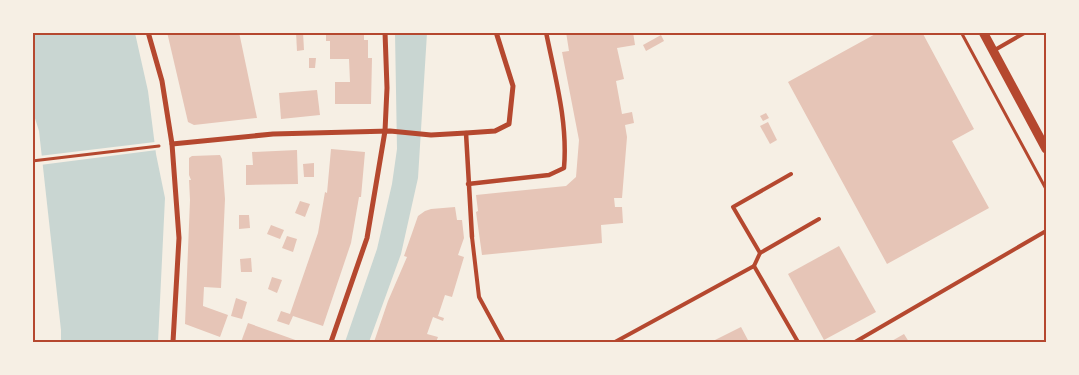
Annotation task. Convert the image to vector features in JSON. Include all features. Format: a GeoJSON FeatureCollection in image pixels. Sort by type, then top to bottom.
{"type":"FeatureCollection","features":[{"type":"Feature","properties":{"kind":"street"},"geometry":{"type":"LineString","coordinates":[[148,32],[162,81],[172,144],[178,238],[173,342]]}},
{"type":"Feature","properties":{"kind":"street"},"geometry":{"type":"LineString","coordinates":[[331,342],[367,238],[388,131],[385,32]]}},
{"type":"Feature","properties":{"kind":"street"},"geometry":{"type":"LineString","coordinates":[[172,144],[273,134],[388,131],[431,135],[495,131],[509,124],[513,86],[496,32]]}},
{"type":"Feature","properties":{"kind":"street"},"geometry":{"type":"LineString","coordinates":[[468,184],[549,175],[564,168],[566,148],[560,102],[546,32]]}},
{"type":"Feature","properties":{"kind":"street"},"geometry":{"type":"LineString","coordinates":[[983,32],[1046,149]]}},
{"type":"Feature","properties":{"kind":"street"},"geometry":{"type":"LineString","coordinates":[[466,134],[472,236]]}},
{"type":"Feature","properties":{"kind":"lane"},"geometry":{"type":"LineString","coordinates":[[993,50],[1026,32]]}},
{"type":"Feature","properties":{"kind":"lane"},"geometry":{"type":"LineString","coordinates":[[760,253],[734,207],[791,174]]}},
{"type":"Feature","properties":{"kind":"lane"},"geometry":{"type":"LineString","coordinates":[[615,342],[754,266],[760,253],[819,219]]}},
{"type":"Feature","properties":{"kind":"lane"},"geometry":{"type":"LineString","coordinates":[[855,342],[1046,231]]}},
{"type":"Feature","properties":{"kind":"lane"},"geometry":{"type":"LineString","coordinates":[[472,236],[479,296],[503,341]]}},
{"type":"Feature","properties":{"kind":"lane"},"geometry":{"type":"LineString","coordinates":[[754,266],[798,342]]}},
{"type":"Feature","properties":{"kind":"path"},"geometry":{"type":"LineString","coordinates":[[961,32],[1046,189]]}},
{"type":"Feature","properties":{"kind":"path"},"geometry":{"type":"LineString","coordinates":[[33,161],[156,146]]}},
{"type":"Feature","properties":{"kind":"shaded area"},"geometry":{"type":"Polygon","coordinates":[[[32,33],[135,33],[148,91],[156,154],[165,198],[158,342],[61,342],[39,131],[33,112],[32,33]]]}},
{"type":"Feature","properties":{"kind":"shaded area"},"geometry":{"type":"Polygon","coordinates":[[[395,33],[427,33],[418,178],[401,254],[369,342],[345,342],[377,249],[392,184],[397,149],[395,33]]]}},
{"type":"Feature","properties":{"kind":"pier"},"geometry":{"type":"Polygon","coordinates":[[[155,142],[157,150],[40,165],[39,156],[155,142]]]}},
{"type":"Feature","properties":{"kind":"building"},"geometry":{"type":"Polygon","coordinates":[[[167,32],[239,32],[257,118],[194,125],[188,122],[167,32]]]}},
{"type":"Feature","properties":{"kind":"building"},"geometry":{"type":"Polygon","coordinates":[[[296,32],[303,32],[304,50],[297,51],[296,32]]]}},
{"type":"Feature","properties":{"kind":"building"},"geometry":{"type":"Polygon","coordinates":[[[326,32],[364,32],[364,40],[368,40],[368,58],[372,58],[371,104],[335,104],[335,82],[350,82],[349,59],[330,59],[330,41],[326,41],[326,32]]]}},
{"type":"Feature","properties":{"kind":"building"},"geometry":{"type":"Polygon","coordinates":[[[566,32],[633,32],[635,45],[617,48],[624,79],[616,81],[622,114],[632,112],[634,123],[625,125],[627,137],[622,198],[614,198],[615,207],[622,207],[623,223],[601,225],[602,243],[482,255],[476,212],[478,211],[476,195],[566,186],[576,177],[579,140],[562,52],[569,51],[566,32]]]}},
{"type":"Feature","properties":{"kind":"building"},"geometry":{"type":"Polygon","coordinates":[[[879,32],[922,32],[974,129],[952,141],[989,208],[887,264],[788,82],[879,32]]]}},
{"type":"Feature","properties":{"kind":"building"},"geometry":{"type":"Polygon","coordinates":[[[661,35],[664,41],[646,51],[643,45],[661,35]]]}},
{"type":"Feature","properties":{"kind":"building"},"geometry":{"type":"Polygon","coordinates":[[[309,58],[316,58],[315,68],[309,68],[309,58]]]}},
{"type":"Feature","properties":{"kind":"building"},"geometry":{"type":"Polygon","coordinates":[[[317,90],[320,115],[281,119],[279,93],[317,90]]]}},
{"type":"Feature","properties":{"kind":"building"},"geometry":{"type":"Polygon","coordinates":[[[766,113],[769,118],[763,121],[760,116],[766,113]]]}},
{"type":"Feature","properties":{"kind":"building"},"geometry":{"type":"Polygon","coordinates":[[[768,122],[777,140],[770,144],[760,126],[768,122]]]}},
{"type":"Feature","properties":{"kind":"building"},"geometry":{"type":"Polygon","coordinates":[[[331,149],[365,152],[361,197],[359,197],[351,243],[323,326],[293,316],[289,325],[277,321],[281,311],[290,314],[318,233],[325,192],[327,193],[331,149]]]}},
{"type":"Feature","properties":{"kind":"building"},"geometry":{"type":"Polygon","coordinates":[[[297,150],[298,184],[246,185],[246,165],[253,165],[252,152],[297,150]]]}},
{"type":"Feature","properties":{"kind":"building"},"geometry":{"type":"Polygon","coordinates":[[[220,155],[222,159],[225,199],[221,288],[204,287],[203,306],[228,315],[220,337],[185,324],[190,200],[189,180],[191,180],[189,175],[189,158],[192,156],[220,155]]]}},
{"type":"Feature","properties":{"kind":"building"},"geometry":{"type":"Polygon","coordinates":[[[314,163],[314,177],[304,177],[303,164],[314,163]]]}},
{"type":"Feature","properties":{"kind":"building"},"geometry":{"type":"Polygon","coordinates":[[[300,201],[310,204],[305,217],[295,213],[300,201]]]}},
{"type":"Feature","properties":{"kind":"building"},"geometry":{"type":"Polygon","coordinates":[[[455,207],[457,220],[462,220],[464,238],[458,255],[464,257],[452,297],[445,295],[438,316],[444,318],[443,321],[433,317],[427,334],[438,337],[436,342],[374,342],[388,301],[407,257],[404,256],[418,216],[431,209],[455,207]]]}},
{"type":"Feature","properties":{"kind":"building"},"geometry":{"type":"Polygon","coordinates":[[[239,215],[249,215],[250,228],[239,229],[239,215]]]}},
{"type":"Feature","properties":{"kind":"building"},"geometry":{"type":"Polygon","coordinates":[[[271,225],[284,230],[280,239],[267,234],[271,225]]]}},
{"type":"Feature","properties":{"kind":"building"},"geometry":{"type":"Polygon","coordinates":[[[287,236],[297,239],[293,252],[282,248],[287,236]]]}},
{"type":"Feature","properties":{"kind":"building"},"geometry":{"type":"Polygon","coordinates":[[[839,246],[876,312],[824,340],[788,274],[839,246]]]}},
{"type":"Feature","properties":{"kind":"building"},"geometry":{"type":"Polygon","coordinates":[[[251,258],[252,272],[241,272],[240,259],[251,258]]]}},
{"type":"Feature","properties":{"kind":"building"},"geometry":{"type":"Polygon","coordinates":[[[272,277],[282,280],[277,293],[268,289],[272,277]]]}},
{"type":"Feature","properties":{"kind":"building"},"geometry":{"type":"Polygon","coordinates":[[[236,298],[247,302],[242,319],[231,316],[236,298]]]}},
{"type":"Feature","properties":{"kind":"building"},"geometry":{"type":"Polygon","coordinates":[[[248,323],[301,342],[241,342],[248,323]]]}},
{"type":"Feature","properties":{"kind":"building"},"geometry":{"type":"Polygon","coordinates":[[[741,327],[749,342],[711,342],[741,327]]]}},
{"type":"Feature","properties":{"kind":"building"},"geometry":{"type":"Polygon","coordinates":[[[904,334],[909,342],[890,342],[904,334]]]}}]}
